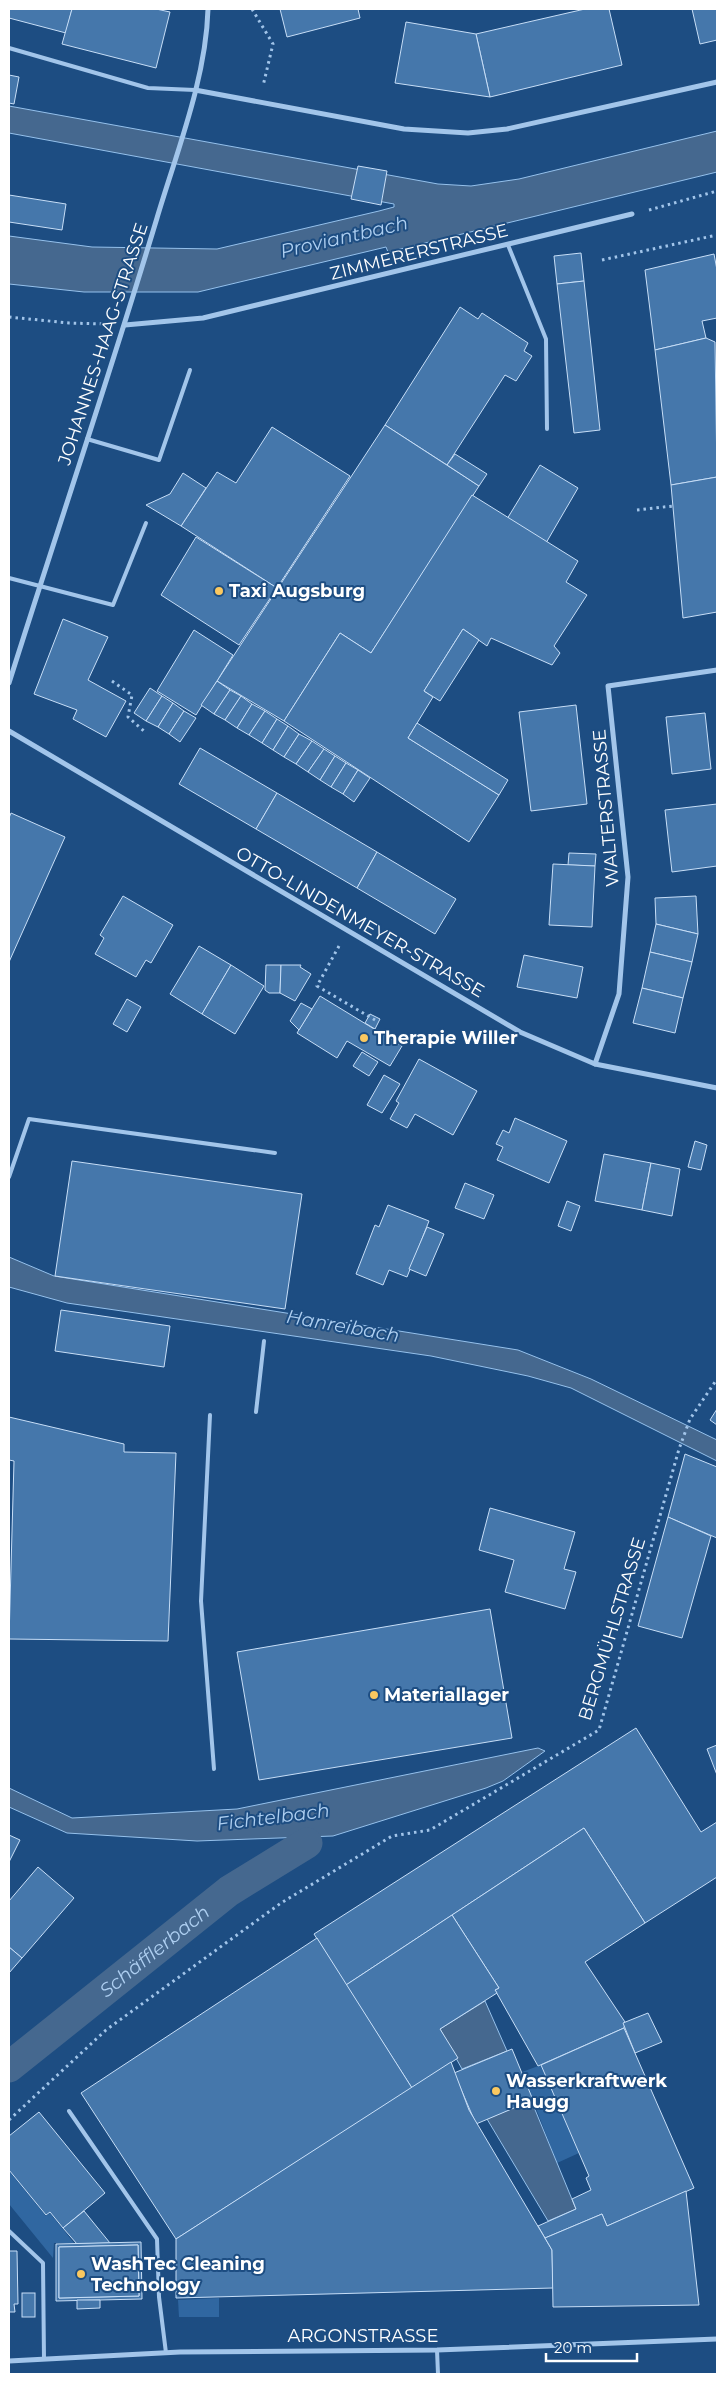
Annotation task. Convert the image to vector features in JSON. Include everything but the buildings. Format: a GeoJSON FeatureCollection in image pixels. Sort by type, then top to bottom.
{"type":"FeatureCollection","features":[{"type":"Feature","properties":{"kind":"street","name":"JOHANNES-HAAG-STRASSE"},"geometry":{"type":"LineString","coordinates":[[9,684],[39,586],[125,325],[184,127],[207,31],[208,9]]}},
{"type":"Feature","properties":{"kind":"street"},"geometry":{"type":"LineString","coordinates":[[194,90],[259,104],[404,129],[468,133],[507,129],[717,82]]}},
{"type":"Feature","properties":{"kind":"street","name":"ZIMMERERSTRASSE"},"geometry":{"type":"LineString","coordinates":[[125,325],[203,318],[632,214]]}},
{"type":"Feature","properties":{"kind":"street","name":"WALTERSTRASSE"},"geometry":{"type":"LineString","coordinates":[[595,1064],[619,994],[628,877],[608,686],[717,670]]}},
{"type":"Feature","properties":{"kind":"street","name":"OTTO-LINDENMEYER-STRASSE"},"geometry":{"type":"LineString","coordinates":[[9,731],[520,1032],[595,1064],[717,1088]]}},
{"type":"Feature","properties":{"kind":"street","name":"ARGONSTRASSE"},"geometry":{"type":"LineString","coordinates":[[9,2360],[166,2353],[437,2350],[717,2339]]}},
{"type":"Feature","properties":{"kind":"lane"},"geometry":{"type":"LineString","coordinates":[[9,48],[148,88],[194,90]]}},
{"type":"Feature","properties":{"kind":"lane"},"geometry":{"type":"LineString","coordinates":[[508,245],[546,339],[547,429]]}},
{"type":"Feature","properties":{"kind":"lane"},"geometry":{"type":"LineString","coordinates":[[88,439],[159,460],[190,370]]}},
{"type":"Feature","properties":{"kind":"lane"},"geometry":{"type":"LineString","coordinates":[[9,578],[113,606],[146,522]]}},
{"type":"Feature","properties":{"kind":"lane"},"geometry":{"type":"LineString","coordinates":[[9,1177],[29,1119],[275,1153]]}},
{"type":"Feature","properties":{"kind":"lane"},"geometry":{"type":"LineString","coordinates":[[256,1412],[264,1341]]}},
{"type":"Feature","properties":{"kind":"lane"},"geometry":{"type":"LineString","coordinates":[[210,1415],[202,1601],[214,1769]]}},
{"type":"Feature","properties":{"kind":"lane"},"geometry":{"type":"LineString","coordinates":[[69,2111],[157,2239],[159,2297],[166,2353]]}},
{"type":"Feature","properties":{"kind":"lane"},"geometry":{"type":"LineString","coordinates":[[9,2232],[42,2263],[44,2359]]}},
{"type":"Feature","properties":{"kind":"lane"},"geometry":{"type":"LineString","coordinates":[[437,2350],[438,2374]]}},
{"type":"Feature","properties":{"kind":"path"},"geometry":{"type":"LineString","coordinates":[[252,9],[273,44],[259,104]]}},
{"type":"Feature","properties":{"kind":"path"},"geometry":{"type":"LineString","coordinates":[[632,214],[717,191]]}},
{"type":"Feature","properties":{"kind":"path"},"geometry":{"type":"LineString","coordinates":[[602,260],[717,235]]}},
{"type":"Feature","properties":{"kind":"path"},"geometry":{"type":"LineString","coordinates":[[9,317],[69,323],[125,325]]}},
{"type":"Feature","properties":{"kind":"path"},"geometry":{"type":"LineString","coordinates":[[637,510],[673,506]]}},
{"type":"Feature","properties":{"kind":"path"},"geometry":{"type":"LineString","coordinates":[[112,681],[132,695],[128,717],[145,732]]}},
{"type":"Feature","properties":{"kind":"path"},"geometry":{"type":"LineString","coordinates":[[348,930],[317,986],[375,1020]]}},
{"type":"Feature","properties":{"kind":"path","name":"BERGMÜHLSTRASSE"},"geometry":{"type":"LineString","coordinates":[[9,2120],[106,2030],[281,1902],[392,1836],[430,1830],[599,1730],[678,1449],[690,1419],[717,1379]]}},
{"type":"Feature","properties":{"kind":"shaded area"},"geometry":{"type":"Polygon","coordinates":[[[541,2065],[579,2153],[557,2163],[522,2072],[541,2065]]]}},
{"type":"Feature","properties":{"kind":"shaded area"},"geometry":{"type":"Polygon","coordinates":[[[9,2171],[46,2216],[50,2213],[74,2243],[54,2243],[53,2258],[9,2204],[9,2171]]]}},
{"type":"Feature","properties":{"kind":"shaded area"},"geometry":{"type":"Polygon","coordinates":[[[219,2298],[219,2317],[179,2317],[178,2300],[219,2298]]]}},
{"type":"Feature","properties":{"kind":"water","name":"Proviantbach"},"geometry":{"type":"Polygon","coordinates":[[[9,106],[438,184],[471,186],[519,179],[717,131],[717,172],[388,252],[386,247],[198,292],[84,292],[9,284],[9,236],[92,247],[217,249],[379,211],[394,207],[394,204],[9,133],[9,106]]]}},
{"type":"Feature","properties":{"kind":"water","name":"Hanreibach"},"geometry":{"type":"Polygon","coordinates":[[[9,1257],[54,1276],[518,1350],[591,1379],[717,1440],[717,1461],[571,1388],[528,1376],[431,1356],[67,1303],[9,1287],[9,1257]]]}},
{"type":"Feature","properties":{"kind":"water","name":"Fichtelbach"},"geometry":{"type":"Polygon","coordinates":[[[538,1748],[545,1751],[503,1781],[333,1836],[197,1841],[67,1833],[9,1807],[9,1788],[72,1818],[237,1809],[538,1748]]]}},
{"type":"Feature","properties":{"kind":"water"},"geometry":{"type":"Polygon","coordinates":[[[485,2001],[507,2051],[462,2069],[440,2029],[485,2001]]]}},
{"type":"Feature","properties":{"kind":"water"},"geometry":{"type":"Polygon","coordinates":[[[531,2100],[576,2209],[548,2221],[487,2119],[531,2100]]]}},
{"type":"Feature","properties":{"kind":"waterway","name":"Schäfflerbach"},"geometry":{"type":"LineString","coordinates":[[9,2067],[229,1891],[307,1843]]}},
{"type":"Feature","properties":{"kind":"place","name":"Taxi Augsburg"},"geometry":{"type":"Point","coordinates":[219,591]}},
{"type":"Feature","properties":{"kind":"place","name":"Therapie Willer"},"geometry":{"type":"Point","coordinates":[364,1038]}},
{"type":"Feature","properties":{"kind":"place","name":"Materiallager"},"geometry":{"type":"Point","coordinates":[374,1695]}},
{"type":"Feature","properties":{"kind":"place","name":"Wasserkraftwerk Haugg"},"geometry":{"type":"Point","coordinates":[496,2091]}},
{"type":"Feature","properties":{"kind":"place","name":"WashTec Cleaning Technology"},"geometry":{"type":"Point","coordinates":[81,2274]}}]}
